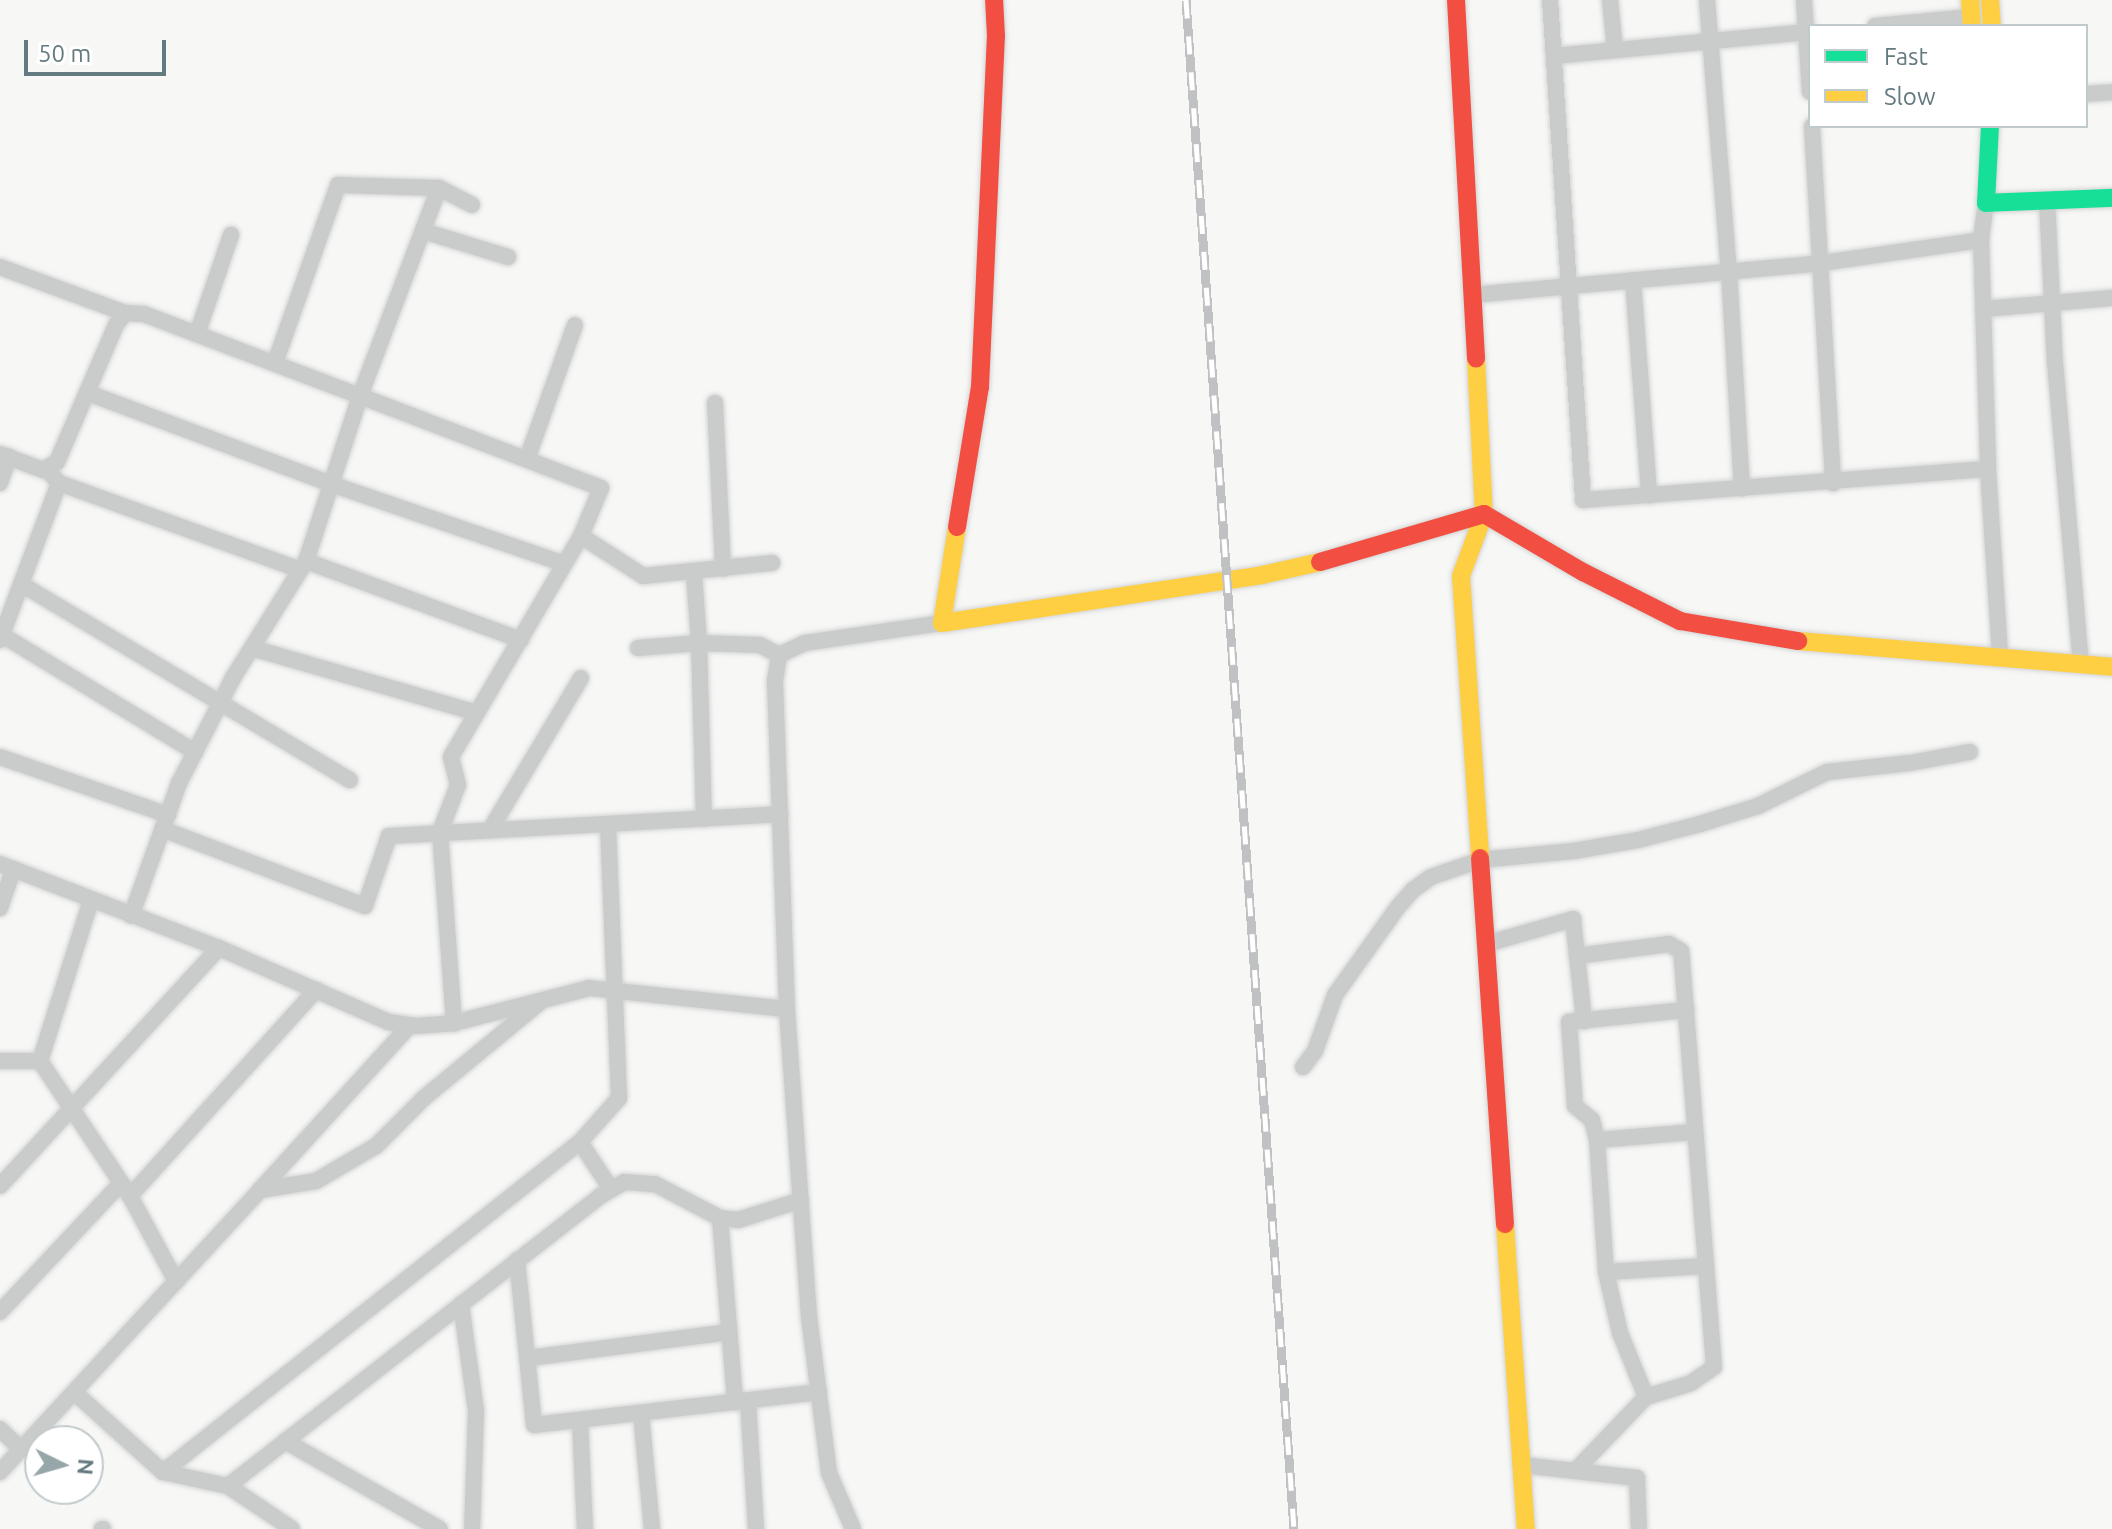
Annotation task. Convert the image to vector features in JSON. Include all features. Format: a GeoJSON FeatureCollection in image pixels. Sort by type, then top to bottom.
{"type":"FeatureCollection","features":[{"type":"Feature","properties":{"kind":"street"},"geometry":{"type":"LineString","coordinates":[[942,623],[980,387],[996,36],[994,0]]}},
{"type":"Feature","properties":{"kind":"street"},"geometry":{"type":"LineString","coordinates":[[1456,0],[1484,514],[1461,576],[1526,1529]]}},
{"type":"Feature","properties":{"kind":"street"},"geometry":{"type":"LineString","coordinates":[[1550,0],[1583,500],[1988,469]]}},
{"type":"Feature","properties":{"kind":"street"},"geometry":{"type":"LineString","coordinates":[[1610,0],[1615,50]]}},
{"type":"Feature","properties":{"kind":"street"},"geometry":{"type":"LineString","coordinates":[[1707,0],[1729,271],[1742,489]]}},
{"type":"Feature","properties":{"kind":"street"},"geometry":{"type":"LineString","coordinates":[[1554,56],[1808,32],[1804,0]]}},
{"type":"Feature","properties":{"kind":"street"},"geometry":{"type":"LineString","coordinates":[[1990,0],[1992,24]]}},
{"type":"Feature","properties":{"kind":"street"},"geometry":{"type":"LineString","coordinates":[[1891,24],[1971,14]]}},
{"type":"Feature","properties":{"kind":"street"},"geometry":{"type":"LineString","coordinates":[[2088,94],[2112,92]]}},
{"type":"Feature","properties":{"kind":"street"},"geometry":{"type":"LineString","coordinates":[[1812,128],[1833,483]]}},
{"type":"Feature","properties":{"kind":"street"},"geometry":{"type":"LineString","coordinates":[[1990,128],[1981,240],[1988,469],[2000,655]]}},
{"type":"Feature","properties":{"kind":"street"},"geometry":{"type":"LineString","coordinates":[[275,363],[338,185],[439,188],[472,205]]}},
{"type":"Feature","properties":{"kind":"street"},"geometry":{"type":"LineString","coordinates":[[131,916],[165,822],[195,752],[220,703],[303,566],[360,396],[439,188]]}},
{"type":"Feature","properties":{"kind":"street"},"geometry":{"type":"LineString","coordinates":[[1986,203],[2112,198]]}},
{"type":"Feature","properties":{"kind":"street"},"geometry":{"type":"LineString","coordinates":[[2047,200],[2052,305],[2081,664]]}},
{"type":"Feature","properties":{"kind":"street"},"geometry":{"type":"LineString","coordinates":[[423,231],[508,257]]}},
{"type":"Feature","properties":{"kind":"street"},"geometry":{"type":"LineString","coordinates":[[197,334],[231,235]]}},
{"type":"Feature","properties":{"kind":"street"},"geometry":{"type":"LineString","coordinates":[[1472,295],[1822,263],[1981,240]]}},
{"type":"Feature","properties":{"kind":"street"},"geometry":{"type":"LineString","coordinates":[[0,267],[125,313],[144,314],[601,488],[581,536],[451,757],[458,785],[440,832],[454,1023]]}},
{"type":"Feature","properties":{"kind":"street"},"geometry":{"type":"LineString","coordinates":[[1633,280],[1649,495]]}},
{"type":"Feature","properties":{"kind":"street"},"geometry":{"type":"LineString","coordinates":[[1983,309],[2112,298]]}},
{"type":"Feature","properties":{"kind":"street"},"geometry":{"type":"LineString","coordinates":[[43,470],[57,462],[116,325],[125,313]]}},
{"type":"Feature","properties":{"kind":"street"},"geometry":{"type":"LineString","coordinates":[[527,459],[575,325]]}},
{"type":"Feature","properties":{"kind":"street"},"geometry":{"type":"LineString","coordinates":[[88,393],[331,484],[564,564]]}},
{"type":"Feature","properties":{"kind":"street"},"geometry":{"type":"LineString","coordinates":[[715,403],[723,569]]}},
{"type":"Feature","properties":{"kind":"street"},"geometry":{"type":"LineString","coordinates":[[0,483],[5,456],[43,470],[59,483],[521,640]]}},
{"type":"Feature","properties":{"kind":"street"},"geometry":{"type":"LineString","coordinates":[[59,483],[1,637],[195,752]]}},
{"type":"Feature","properties":{"kind":"street"},"geometry":{"type":"LineString","coordinates":[[779,655],[805,643],[1262,575],[1363,552],[1484,514],[1583,572],[1680,621],[1772,639],[2000,655],[2112,667]]}},
{"type":"Feature","properties":{"kind":"street"},"geometry":{"type":"LineString","coordinates":[[581,536],[643,576],[772,563]]}},
{"type":"Feature","properties":{"kind":"street"},"geometry":{"type":"LineString","coordinates":[[694,573],[704,819]]}},
{"type":"Feature","properties":{"kind":"street"},"geometry":{"type":"LineString","coordinates":[[21,584],[350,780]]}},
{"type":"Feature","properties":{"kind":"street"},"geometry":{"type":"LineString","coordinates":[[638,648],[699,643],[760,645],[779,655]]}},
{"type":"Feature","properties":{"kind":"street"},"geometry":{"type":"LineString","coordinates":[[252,648],[477,713]]}},
{"type":"Feature","properties":{"kind":"street"},"geometry":{"type":"LineString","coordinates":[[779,655],[775,681],[787,1009],[801,1200],[829,1473],[853,1529]]}},
{"type":"Feature","properties":{"kind":"street"},"geometry":{"type":"LineString","coordinates":[[490,830],[581,678]]}},
{"type":"Feature","properties":{"kind":"street"},"geometry":{"type":"LineString","coordinates":[[1303,1067],[1315,1051],[1335,995],[1413,890],[1452,867],[1480,860],[1638,840],[1758,806],[1827,772],[1910,763],[1970,752]]}},
{"type":"Feature","properties":{"kind":"street"},"geometry":{"type":"LineString","coordinates":[[0,757],[365,906],[389,836],[780,814]]}},
{"type":"Feature","properties":{"kind":"street"},"geometry":{"type":"LineString","coordinates":[[163,1472],[580,1142],[619,1098],[608,824]]}},
{"type":"Feature","properties":{"kind":"street"},"geometry":{"type":"LineString","coordinates":[[0,908],[6,867],[219,948],[388,1022],[410,1025],[454,1023],[589,988],[787,1009]]}},
{"type":"Feature","properties":{"kind":"street"},"geometry":{"type":"LineString","coordinates":[[40,1061],[91,900]]}},
{"type":"Feature","properties":{"kind":"street"},"geometry":{"type":"LineString","coordinates":[[1486,944],[1573,919],[1584,1021]]}},
{"type":"Feature","properties":{"kind":"street"},"geometry":{"type":"LineString","coordinates":[[1575,1471],[1646,1397],[1691,1383],[1714,1367],[1681,951],[1669,944],[1577,956]]}},
{"type":"Feature","properties":{"kind":"street"},"geometry":{"type":"LineString","coordinates":[[0,1186],[219,948]]}},
{"type":"Feature","properties":{"kind":"street"},"geometry":{"type":"LineString","coordinates":[[0,1312],[126,1190],[316,990]]}},
{"type":"Feature","properties":{"kind":"street"},"geometry":{"type":"LineString","coordinates":[[260,1190],[316,1181],[376,1146],[425,1097],[543,1000]]}},
{"type":"Feature","properties":{"kind":"street"},"geometry":{"type":"LineString","coordinates":[[1646,1397],[1620,1333],[1606,1272],[1597,1140],[1592,1120],[1575,1106],[1569,1022],[1686,1010]]}},
{"type":"Feature","properties":{"kind":"street"},"geometry":{"type":"LineString","coordinates":[[0,1472],[410,1025]]}},
{"type":"Feature","properties":{"kind":"street"},"geometry":{"type":"LineString","coordinates":[[0,1061],[40,1061]]}},
{"type":"Feature","properties":{"kind":"street"},"geometry":{"type":"LineString","coordinates":[[40,1061],[126,1190],[176,1281]]}},
{"type":"Feature","properties":{"kind":"street"},"geometry":{"type":"LineString","coordinates":[[1597,1140],[1695,1132]]}},
{"type":"Feature","properties":{"kind":"street"},"geometry":{"type":"LineString","coordinates":[[580,1142],[611,1189]]}},
{"type":"Feature","properties":{"kind":"street"},"geometry":{"type":"LineString","coordinates":[[228,1486],[517,1260],[624,1182],[655,1184],[720,1218],[738,1220],[801,1200]]}},
{"type":"Feature","properties":{"kind":"street"},"geometry":{"type":"LineString","coordinates":[[720,1218],[729,1332],[756,1529]]}},
{"type":"Feature","properties":{"kind":"street"},"geometry":{"type":"LineString","coordinates":[[517,1260],[534,1425],[819,1392]]}},
{"type":"Feature","properties":{"kind":"street"},"geometry":{"type":"LineString","coordinates":[[1606,1272],[1706,1266]]}},
{"type":"Feature","properties":{"kind":"street"},"geometry":{"type":"LineString","coordinates":[[461,1304],[476,1411],[472,1529]]}},
{"type":"Feature","properties":{"kind":"street"},"geometry":{"type":"LineString","coordinates":[[529,1358],[729,1332]]}},
{"type":"Feature","properties":{"kind":"street"},"geometry":{"type":"LineString","coordinates":[[74,1392],[163,1472],[228,1486],[292,1529]]}},
{"type":"Feature","properties":{"kind":"street"},"geometry":{"type":"LineString","coordinates":[[641,1413],[652,1529]]}},
{"type":"Feature","properties":{"kind":"street"},"geometry":{"type":"LineString","coordinates":[[580,1420],[585,1529]]}},
{"type":"Feature","properties":{"kind":"street"},"geometry":{"type":"LineString","coordinates":[[0,1429],[21,1449]]}},
{"type":"Feature","properties":{"kind":"street"},"geometry":{"type":"LineString","coordinates":[[285,1441],[440,1529]]}},
{"type":"Feature","properties":{"kind":"street"},"geometry":{"type":"LineString","coordinates":[[1522,1465],[1637,1478],[1639,1529]]}},
{"type":"Feature","properties":{"kind":"railway"},"geometry":{"type":"LineString","coordinates":[[1186,0],[1294,1529]]}},
{"type":"Feature","properties":{"kind":"traffic: fast"},"geometry":{"type":"LineString","coordinates":[[1990,128],[1986,203],[2112,198]]}},
{"type":"Feature","properties":{"kind":"traffic: slow"},"geometry":{"type":"LineString","coordinates":[[1970,0],[1972,24]]}},
{"type":"Feature","properties":{"kind":"traffic: slow"},"geometry":{"type":"LineString","coordinates":[[1990,0],[1992,24]]}},
{"type":"Feature","properties":{"kind":"traffic: slow"},"geometry":{"type":"LineString","coordinates":[[1476,358],[1484,514],[1461,576],[1480,858]]}},
{"type":"Feature","properties":{"kind":"traffic: slow"},"geometry":{"type":"LineString","coordinates":[[957,527],[942,623],[1262,575],[1320,562]]}},
{"type":"Feature","properties":{"kind":"traffic: slow"},"geometry":{"type":"LineString","coordinates":[[1798,641],[2112,667]]}},
{"type":"Feature","properties":{"kind":"traffic: slow"},"geometry":{"type":"LineString","coordinates":[[1505,1224],[1526,1529]]}},
{"type":"Feature","properties":{"kind":"traffic: jam"},"geometry":{"type":"LineString","coordinates":[[957,527],[980,387],[996,36],[994,0]]}},
{"type":"Feature","properties":{"kind":"traffic: jam"},"geometry":{"type":"LineString","coordinates":[[1456,0],[1476,358]]}},
{"type":"Feature","properties":{"kind":"traffic: jam"},"geometry":{"type":"LineString","coordinates":[[1320,562],[1484,514],[1583,572],[1680,621],[1798,641]]}},
{"type":"Feature","properties":{"kind":"traffic: jam"},"geometry":{"type":"LineString","coordinates":[[1480,858],[1505,1224]]}}]}
